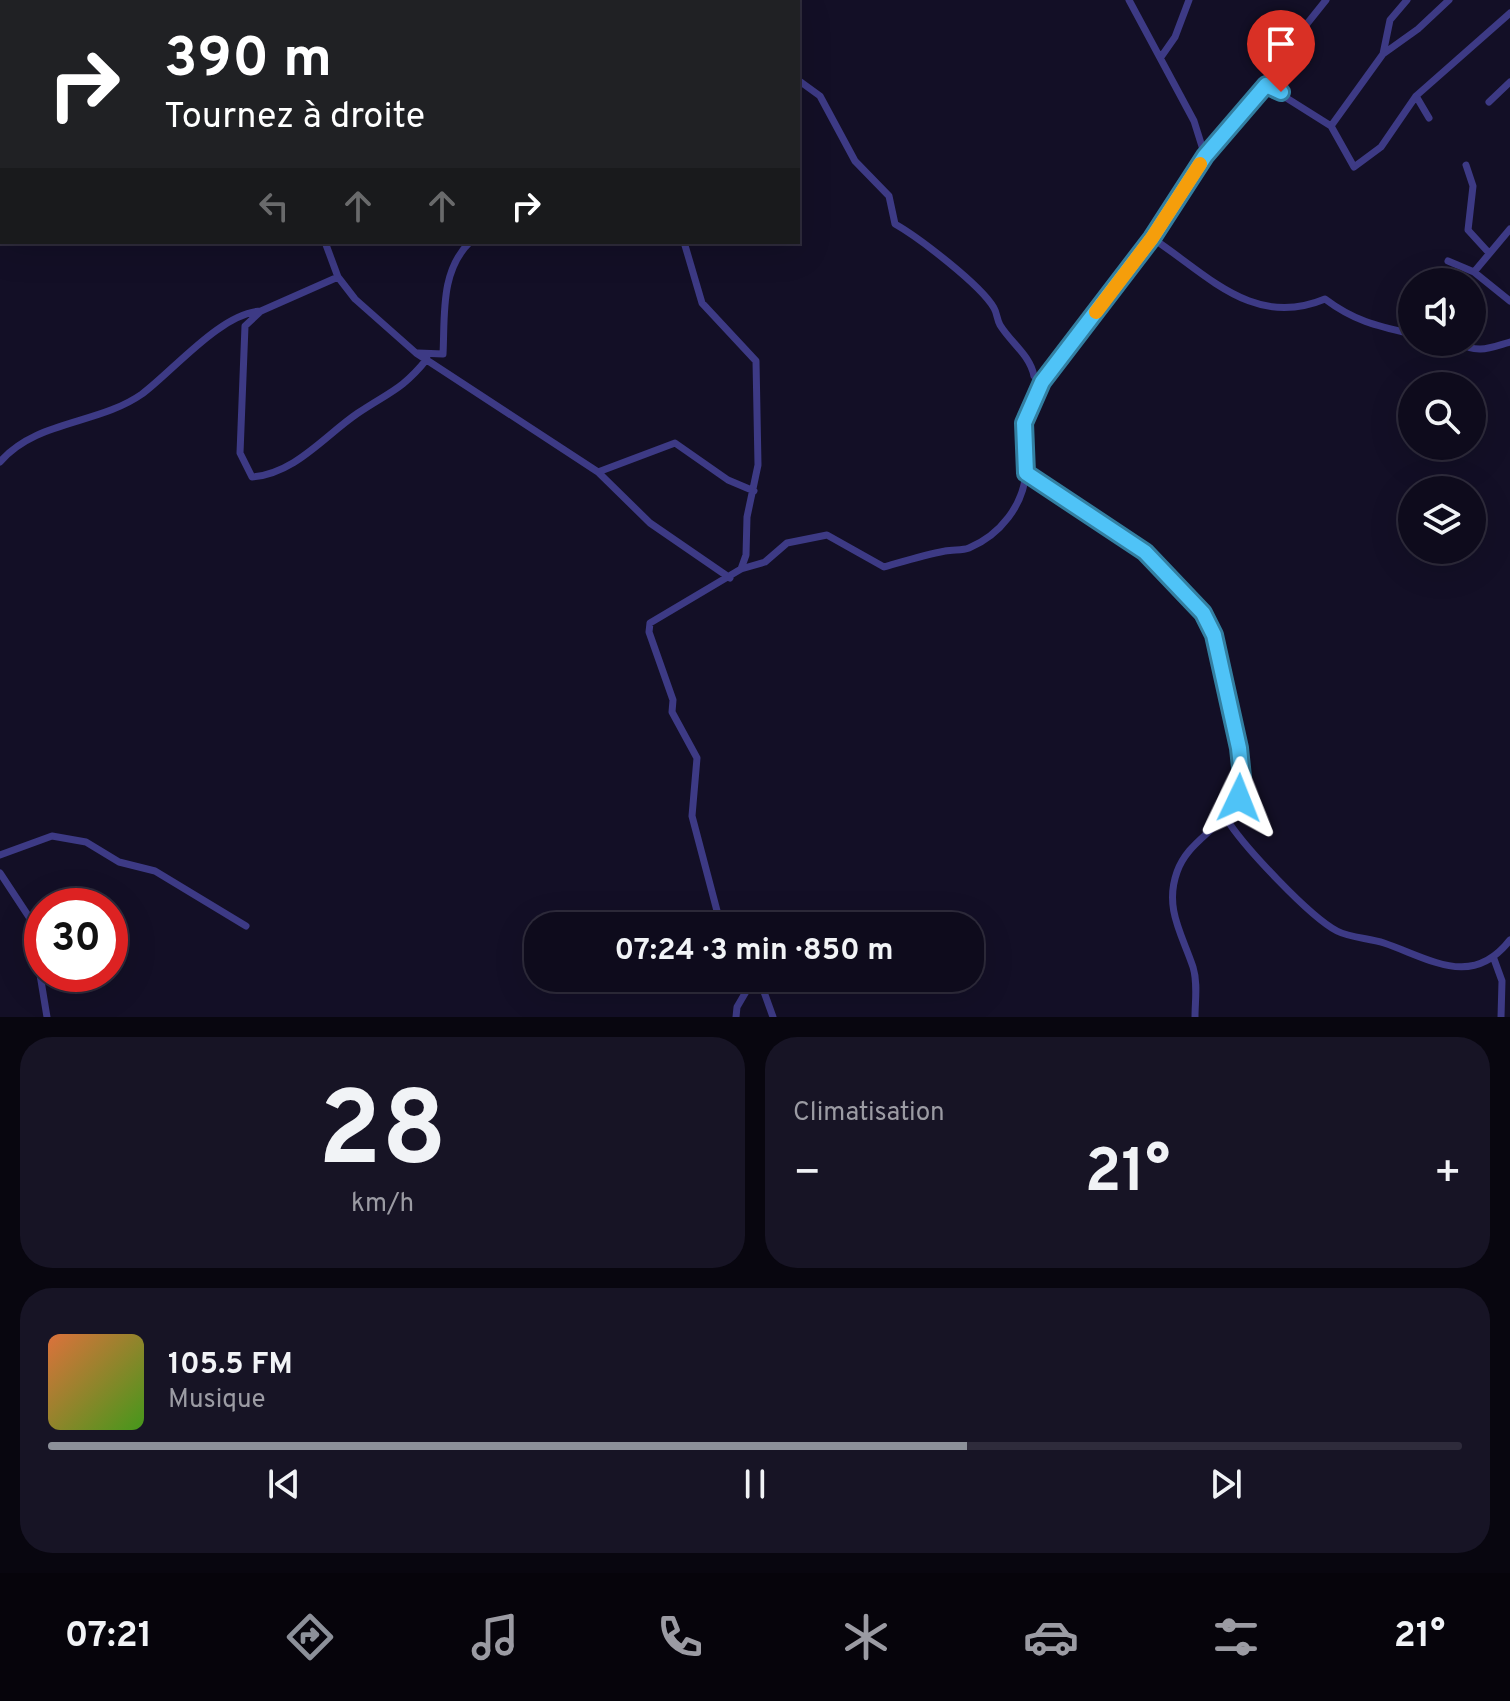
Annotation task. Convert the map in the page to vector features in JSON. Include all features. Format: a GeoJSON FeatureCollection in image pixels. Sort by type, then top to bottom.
{"type":"FeatureCollection","features":[{"type":"Feature","properties":{"kind":"street"},"geometry":{"type":"LineString","coordinates":[[1129,0],[1194,121],[1205,156]]}},
{"type":"Feature","properties":{"kind":"street"},"geometry":{"type":"LineString","coordinates":[[1161,57],[1175,37],[1189,0]]}},
{"type":"Feature","properties":{"kind":"street"},"geometry":{"type":"LineString","coordinates":[[719,912],[714,885],[692,816],[697,758],[672,712],[673,700],[649,632],[650,623],[741,569],[765,562],[787,543],[827,535],[884,567],[950,549],[964,550],[992,534],[1009,517],[1022,497],[1026,473],[1024,423],[1042,382],[1152,238],[1205,156],[1266,85],[1326,0]]}},
{"type":"Feature","properties":{"kind":"street"},"geometry":{"type":"LineString","coordinates":[[1383,54],[1390,20],[1407,0]]}},
{"type":"Feature","properties":{"kind":"street"},"geometry":{"type":"LineString","coordinates":[[1331,126],[1383,54],[1418,29],[1449,0]]}},
{"type":"Feature","properties":{"kind":"street"},"geometry":{"type":"LineString","coordinates":[[1266,85],[1331,126],[1354,167],[1381,147],[1416,96],[1510,13]]}},
{"type":"Feature","properties":{"kind":"street"},"geometry":{"type":"LineString","coordinates":[[800,81],[820,96],[855,161],[889,196],[895,224],[917,237],[982,295],[994,308],[998,323],[1032,365],[1034,376],[1042,382]]}},
{"type":"Feature","properties":{"kind":"street"},"geometry":{"type":"LineString","coordinates":[[1489,102],[1510,82]]}},
{"type":"Feature","properties":{"kind":"street"},"geometry":{"type":"LineString","coordinates":[[1416,96],[1429,118]]}},
{"type":"Feature","properties":{"kind":"street"},"geometry":{"type":"LineString","coordinates":[[1466,165],[1473,186],[1468,230],[1489,253]]}},
{"type":"Feature","properties":{"kind":"street"},"geometry":{"type":"LineString","coordinates":[[1477,268],[1510,229]]}},
{"type":"Feature","properties":{"kind":"street"},"geometry":{"type":"LineString","coordinates":[[1152,238],[1235,298],[1294,308],[1325,299],[1370,327],[1398,330]]}},
{"type":"Feature","properties":{"kind":"street"},"geometry":{"type":"LineString","coordinates":[[326,244],[338,277],[355,299],[416,353],[598,472],[650,523],[730,578]]}},
{"type":"Feature","properties":{"kind":"street"},"geometry":{"type":"LineString","coordinates":[[416,353],[443,354],[444,295],[461,251],[468,244]]}},
{"type":"Feature","properties":{"kind":"street"},"geometry":{"type":"LineString","coordinates":[[685,244],[702,303],[756,361],[758,440],[754,491],[747,517],[746,555],[741,569]]}},
{"type":"Feature","properties":{"kind":"street"},"geometry":{"type":"LineString","coordinates":[[1448,261],[1465,268]]}},
{"type":"Feature","properties":{"kind":"street"},"geometry":{"type":"LineString","coordinates":[[0,462],[12,447],[39,433],[119,407],[140,395],[230,321],[248,311],[261,311],[338,277]]}},
{"type":"Feature","properties":{"kind":"street"},"geometry":{"type":"LineString","coordinates":[[1486,282],[1510,301]]}},
{"type":"Feature","properties":{"kind":"street"},"geometry":{"type":"LineString","coordinates":[[261,311],[243,332],[240,453],[252,477],[263,476],[300,459],[358,413],[406,384],[427,359]]}},
{"type":"Feature","properties":{"kind":"street"},"geometry":{"type":"LineString","coordinates":[[1486,348],[1510,342]]}},
{"type":"Feature","properties":{"kind":"street"},"geometry":{"type":"LineString","coordinates":[[598,472],[675,443],[728,480],[754,491]]}},
{"type":"Feature","properties":{"kind":"street"},"geometry":{"type":"LineString","coordinates":[[1026,473],[1145,552],[1173,578],[1210,623],[1239,748],[1242,777],[1239,798],[1226,818],[1185,858],[1173,889],[1173,915],[1194,969],[1195,1017]]}},
{"type":"Feature","properties":{"kind":"street"},"geometry":{"type":"LineString","coordinates":[[1226,818],[1260,861],[1338,931],[1383,942],[1436,964],[1460,966],[1494,959],[1510,940]]}},
{"type":"Feature","properties":{"kind":"street"},"geometry":{"type":"LineString","coordinates":[[0,855],[52,836],[77,839],[119,862],[155,871],[246,926]]}},
{"type":"Feature","properties":{"kind":"street"},"geometry":{"type":"LineString","coordinates":[[0,873],[31,920],[47,1017]]}},
{"type":"Feature","properties":{"kind":"street"},"geometry":{"type":"LineString","coordinates":[[1494,959],[1502,981],[1501,1017]]}},
{"type":"Feature","properties":{"kind":"street"},"geometry":{"type":"LineString","coordinates":[[736,1017],[737,1007],[747,992]]}},
{"type":"Feature","properties":{"kind":"street"},"geometry":{"type":"LineString","coordinates":[[763,992],[773,1017]]}},
{"type":"Feature","properties":{"kind":"slow traffic"},"geometry":{"type":"LineString","coordinates":[[1096,312],[1152,238],[1200,164]]}},
{"type":"Feature","properties":{"kind":"route"},"geometry":{"type":"LineString","coordinates":[[1239,798],[1242,777],[1239,748],[1210,623],[1161,565],[1128,539],[1031,473],[1026,473],[1024,423],[1030,403],[1042,382],[1152,238],[1205,156],[1242,117],[1266,85],[1281,92]]}}]}
